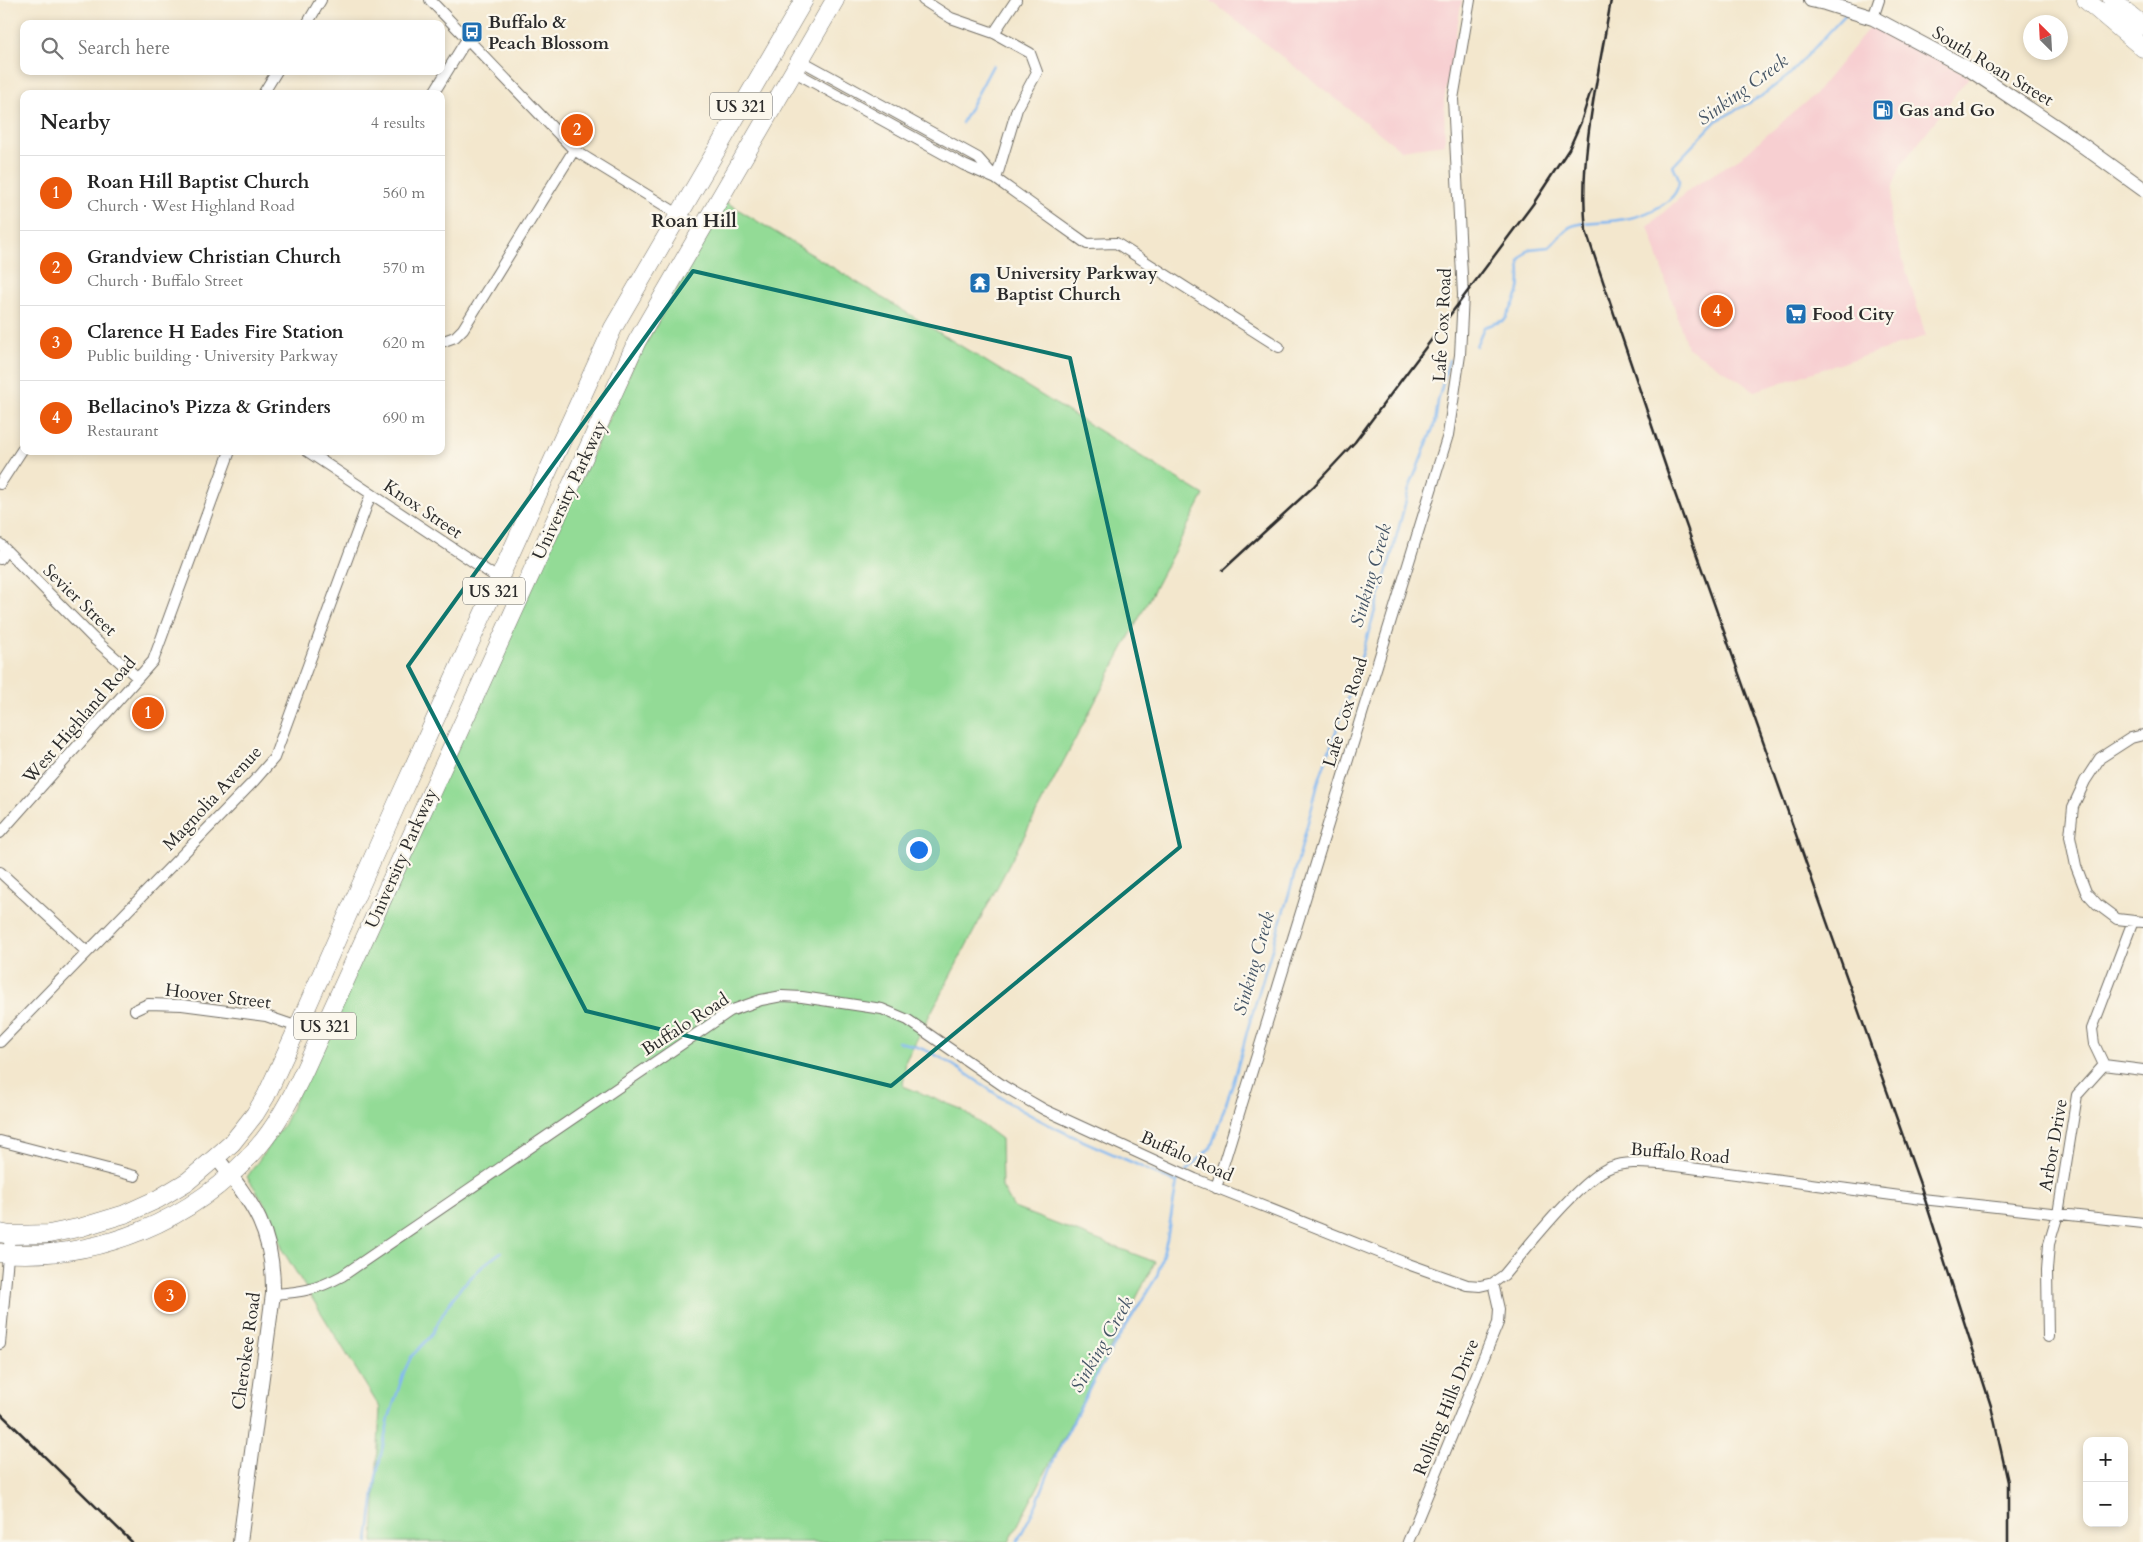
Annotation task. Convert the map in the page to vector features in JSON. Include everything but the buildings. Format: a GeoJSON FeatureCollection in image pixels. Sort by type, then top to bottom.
{"type":"FeatureCollection","features":[{"type":"Feature","properties":{"kind":"highway","name":"University Parkway"},"geometry":{"type":"LineString","coordinates":[[5,1234],[49,1234],[82,1227],[125,1214],[158,1199],[188,1181],[232,1143],[255,1114],[266,1096],[298,1027],[398,801],[613,328],[804,0]]}},
{"type":"Feature","properties":{"kind":"highway","name":"University Parkway"},"geometry":{"type":"LineString","coordinates":[[4,1254],[68,1252],[130,1236],[164,1221],[195,1202],[230,1175],[267,1136],[293,1095],[637,341],[834,0]]}},
{"type":"Feature","properties":{"kind":"highway"},"geometry":{"type":"LineString","coordinates":[[2086,0],[2143,48]]}},
{"type":"Feature","properties":{"kind":"highway"},"geometry":{"type":"LineString","coordinates":[[2112,0],[2143,26]]}},
{"type":"Feature","properties":{"kind":"highway"},"geometry":{"type":"LineString","coordinates":[[748,94],[771,107]]}},
{"type":"Feature","properties":{"kind":"highway"},"geometry":{"type":"LineString","coordinates":[[582,395],[607,407]]}},
{"type":"Feature","properties":{"kind":"highway"},"geometry":{"type":"LineString","coordinates":[[398,801],[421,813]]}},
{"type":"Feature","properties":{"kind":"main road","name":"South Roan Street"},"geometry":{"type":"LineString","coordinates":[[1811,0],[1825,2],[1867,16],[1969,69],[2071,137],[2143,189]]}},
{"type":"Feature","properties":{"kind":"main road"},"geometry":{"type":"LineString","coordinates":[[216,1157],[230,1175]]}},
{"type":"Feature","properties":{"kind":"main road","name":"Cherokee Road"},"geometry":{"type":"LineString","coordinates":[[230,1175],[253,1206],[267,1237],[273,1262],[274,1294],[240,1542]]}},
{"type":"Feature","properties":{"kind":"street"},"geometry":{"type":"LineString","coordinates":[[309,20],[321,0]]}},
{"type":"Feature","properties":{"kind":"street"},"geometry":{"type":"LineString","coordinates":[[430,0],[574,150],[702,228]]}},
{"type":"Feature","properties":{"kind":"street"},"geometry":{"type":"LineString","coordinates":[[923,0],[952,18],[994,33],[1030,53],[1037,72],[1017,109],[996,179]]}},
{"type":"Feature","properties":{"kind":"street"},"geometry":{"type":"LineString","coordinates":[[994,33],[1016,0]]}},
{"type":"Feature","properties":{"kind":"street","name":"Lafe Cox Road"},"geometry":{"type":"LineString","coordinates":[[1216,1188],[1448,435],[1460,355],[1463,295],[1452,99],[1470,0]]}},
{"type":"Feature","properties":{"kind":"street"},"geometry":{"type":"LineString","coordinates":[[1867,16],[1879,0]]}},
{"type":"Feature","properties":{"kind":"street"},"geometry":{"type":"LineString","coordinates":[[445,75],[467,39]]}},
{"type":"Feature","properties":{"kind":"street"},"geometry":{"type":"LineString","coordinates":[[796,65],[964,165],[996,179],[1087,244],[1116,243],[1279,347]]}},
{"type":"Feature","properties":{"kind":"street"},"geometry":{"type":"LineString","coordinates":[[265,90],[275,75]]}},
{"type":"Feature","properties":{"kind":"street"},"geometry":{"type":"LineString","coordinates":[[435,90],[445,75]]}},
{"type":"Feature","properties":{"kind":"street"},"geometry":{"type":"LineString","coordinates":[[445,341],[455,337],[463,329],[574,150]]}},
{"type":"Feature","properties":{"kind":"street"},"geometry":{"type":"LineString","coordinates":[[0,484],[20,453]]}},
{"type":"Feature","properties":{"kind":"street","name":"West Highland Road"},"geometry":{"type":"LineString","coordinates":[[0,833],[153,661],[229,455]]}},
{"type":"Feature","properties":{"kind":"street","name":"Knox Street"},"geometry":{"type":"LineString","coordinates":[[313,455],[499,579],[523,592]]}},
{"type":"Feature","properties":{"kind":"street","name":"Magnolia Avenue"},"geometry":{"type":"LineString","coordinates":[[0,1042],[254,781],[274,758],[371,494]]}},
{"type":"Feature","properties":{"kind":"street","name":"Sevier Street"},"geometry":{"type":"LineString","coordinates":[[2,551],[138,678]]}},
{"type":"Feature","properties":{"kind":"street"},"geometry":{"type":"LineString","coordinates":[[2143,735],[2131,738],[2100,758],[2085,781],[2073,807],[2070,836],[2076,866],[2086,892],[2097,904],[2117,919],[2138,922],[2092,1029],[2094,1044],[2104,1065],[2143,1070]]}},
{"type":"Feature","properties":{"kind":"street"},"geometry":{"type":"LineString","coordinates":[[0,872],[87,952]]}},
{"type":"Feature","properties":{"kind":"street","name":"Buffalo Road"},"geometry":{"type":"LineString","coordinates":[[274,1294],[298,1293],[319,1288],[342,1276],[730,1011],[744,1004],[768,999],[802,997],[882,1009],[908,1020],[998,1082],[1045,1110],[1216,1188],[1467,1285],[1480,1286],[1493,1283],[1504,1275],[1587,1182],[1610,1167],[1632,1163],[1660,1164],[1922,1199],[2143,1223]]}},
{"type":"Feature","properties":{"kind":"street","name":"Hoover Street"},"geometry":{"type":"LineString","coordinates":[[135,1010],[148,1004],[182,1005],[266,1016],[298,1027]]}},
{"type":"Feature","properties":{"kind":"street","name":"Arbor Drive"},"geometry":{"type":"LineString","coordinates":[[2048,1337],[2048,1253],[2058,1214],[2077,1095],[2104,1065]]}},
{"type":"Feature","properties":{"kind":"street"},"geometry":{"type":"LineString","coordinates":[[0,1141],[135,1176]]}},
{"type":"Feature","properties":{"kind":"street"},"geometry":{"type":"LineString","coordinates":[[0,1344],[5,1234]]}},
{"type":"Feature","properties":{"kind":"street","name":"Rolling Hills Drive"},"geometry":{"type":"LineString","coordinates":[[1408,1542],[1498,1324],[1499,1309],[1493,1283]]}},
{"type":"Feature","properties":{"kind":"highlighted area"},"geometry":{"type":"Polygon","coordinates":[[[693,271],[1070,358],[1180,847],[891,1086],[586,1011],[408,666],[693,271]]]}},
{"type":"Feature","properties":{"kind":"shaded area"},"geometry":{"type":"Polygon","coordinates":[[[1210,0],[1462,0],[1444,100],[1445,144],[1401,150],[1210,0]]]}},
{"type":"Feature","properties":{"kind":"shaded area"},"geometry":{"type":"Polygon","coordinates":[[[1872,24],[1969,77],[1901,165],[1893,186],[1890,218],[1926,336],[1755,391],[1687,347],[1648,226],[1691,188],[1741,157],[1815,94],[1872,24]]]}},
{"type":"Feature","properties":{"kind":"green space"},"geometry":{"type":"Polygon","coordinates":[[[726,202],[1204,495],[906,1060],[903,1086],[961,1109],[1001,1139],[1002,1187],[1014,1208],[1155,1262],[1009,1542],[373,1542],[380,1408],[283,1251],[269,1212],[247,1177],[284,1124],[632,368],[726,202]]]}},
{"type":"Feature","properties":{"kind":"waterway","name":"Sinking Creek"},"geometry":{"type":"LineString","coordinates":[[1476,346],[1484,327],[1505,320],[1510,311],[1520,286],[1519,262],[1529,249],[1549,247],[1563,232],[1572,226],[1583,223],[1626,219],[1656,209],[1665,203],[1672,197],[1679,181],[1673,166],[1716,121],[1760,97],[1788,76],[1846,14]]}},
{"type":"Feature","properties":{"kind":"waterway"},"geometry":{"type":"LineString","coordinates":[[962,123],[993,65]]}},
{"type":"Feature","properties":{"kind":"waterway","name":"Sinking Creek"},"geometry":{"type":"LineString","coordinates":[[1186,1171],[1211,1147],[1235,1077],[1291,887],[1319,780],[1358,668],[1409,489],[1435,423],[1438,401],[1449,360]]}},
{"type":"Feature","properties":{"kind":"waterway"},"geometry":{"type":"LineString","coordinates":[[898,1042],[912,1045],[941,1058],[1008,1102],[1052,1126],[1177,1182]]}},
{"type":"Feature","properties":{"kind":"waterway","name":"Sinking Creek"},"geometry":{"type":"LineString","coordinates":[[1017,1542],[1036,1505],[1055,1457],[1100,1368],[1157,1276],[1167,1239],[1177,1182],[1183,1175]]}},
{"type":"Feature","properties":{"kind":"waterway"},"geometry":{"type":"LineString","coordinates":[[368,1542],[376,1478],[389,1418],[404,1372],[411,1357],[430,1337],[448,1305],[462,1286],[486,1263],[501,1252]]}},
{"type":"Feature","properties":{"kind":"railway"},"geometry":{"type":"LineString","coordinates":[[1611,0],[1587,145],[1584,203],[1586,231],[1673,488],[1920,1184],[1991,1406],[2008,1482],[2008,1542]]}},
{"type":"Feature","properties":{"kind":"railway"},"geometry":{"type":"LineString","coordinates":[[1223,570],[1313,487],[1355,442],[1533,204],[1569,149],[1581,122],[1591,90]]}},
{"type":"Feature","properties":{"kind":"railway"},"geometry":{"type":"LineString","coordinates":[[0,1413],[132,1542]]}},
{"type":"Feature","properties":{"kind":"place","name":"Buffalo & Peach Blossom"},"geometry":{"type":"Point","coordinates":[472,32]}},
{"type":"Feature","properties":{"kind":"place","name":"Gas and Go"},"geometry":{"type":"Point","coordinates":[1883,110]}},
{"type":"Feature","properties":{"kind":"place","name":"Grandview Christian Church"},"geometry":{"type":"Point","coordinates":[577,130]}},
{"type":"Feature","properties":{"kind":"place","name":"University Parkway Baptist Church"},"geometry":{"type":"Point","coordinates":[980,283]}},
{"type":"Feature","properties":{"kind":"place","name":"Bellacino's Pizza & Grinders"},"geometry":{"type":"Point","coordinates":[1717,311]}},
{"type":"Feature","properties":{"kind":"place","name":"Food City"},"geometry":{"type":"Point","coordinates":[1796,314]}},
{"type":"Feature","properties":{"kind":"place","name":"Roan Hill Baptist Church"},"geometry":{"type":"Point","coordinates":[148,713]}},
{"type":"Feature","properties":{"kind":"place","name":"Clarence H Eades Fire Station"},"geometry":{"type":"Point","coordinates":[170,1296]}},
{"type":"Feature","properties":{"kind":"district","name":"Roan Hill"},"geometry":{"type":"Point","coordinates":[694,220]}}]}
